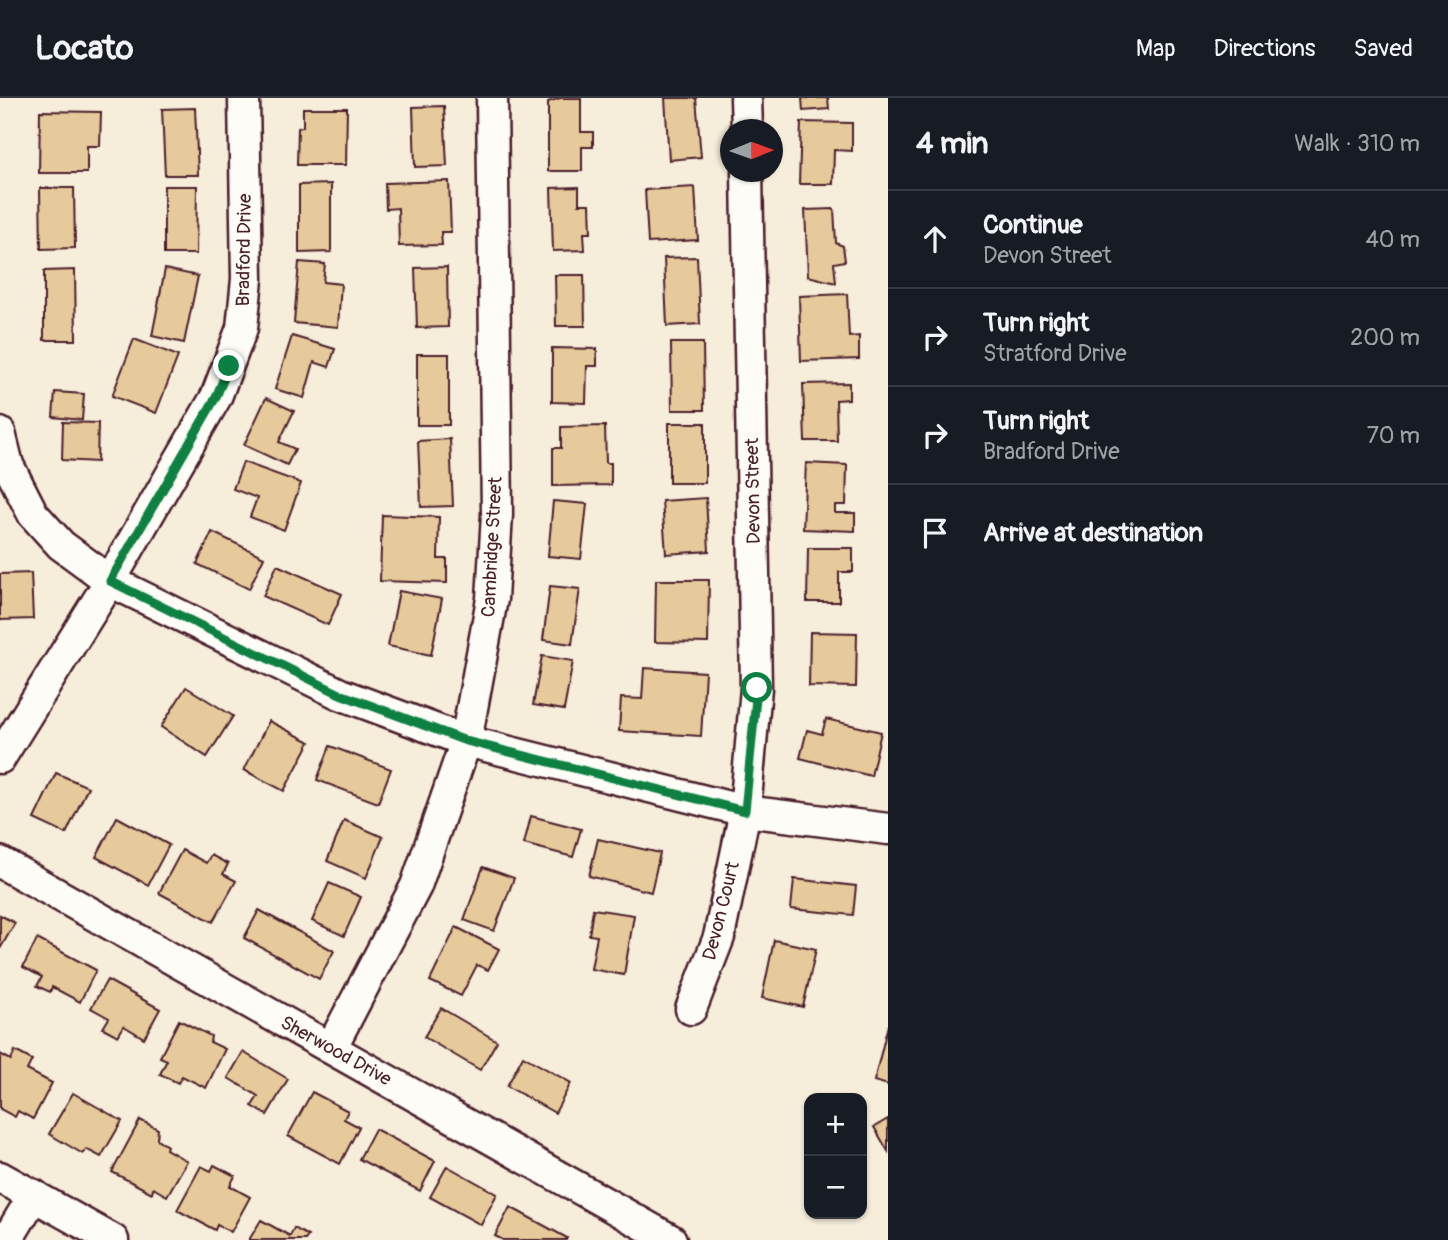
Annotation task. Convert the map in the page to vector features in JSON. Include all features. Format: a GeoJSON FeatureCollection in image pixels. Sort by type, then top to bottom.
{"type":"FeatureCollection","features":[{"type":"Feature","properties":{"kind":"street","name":"Bradford Drive"},"geometry":{"type":"LineString","coordinates":[[0,758],[110,581],[216,397],[242,328],[247,279],[244,98]]}},
{"type":"Feature","properties":{"kind":"street","name":"Cambridge Street"},"geometry":{"type":"LineString","coordinates":[[331,1048],[416,886],[466,741],[492,599],[497,514],[492,98]]}},
{"type":"Feature","properties":{"kind":"street"},"geometry":{"type":"LineString","coordinates":[[746,98],[747,119]]}},
{"type":"Feature","properties":{"kind":"street","name":"Devon Street"},"geometry":{"type":"LineString","coordinates":[[745,811],[757,688],[747,182]]}},
{"type":"Feature","properties":{"kind":"street"},"geometry":{"type":"LineString","coordinates":[[0,433],[8,466],[33,514],[61,545],[110,581],[340,694],[466,741],[745,811],[888,829]]}},
{"type":"Feature","properties":{"kind":"street","name":"Devon Court"},"geometry":{"type":"LineString","coordinates":[[691,1009],[719,937],[745,811]]}},
{"type":"Feature","properties":{"kind":"street","name":"Sherwood Drive"},"geometry":{"type":"LineString","coordinates":[[0,862],[671,1240]]}},
{"type":"Feature","properties":{"kind":"street"},"geometry":{"type":"LineString","coordinates":[[0,1177],[113,1240]]}},
{"type":"Feature","properties":{"kind":"street"},"geometry":{"type":"LineString","coordinates":[[7,1240],[34,1195]]}},
{"type":"Feature","properties":{"kind":"building"},"geometry":{"type":"Polygon","coordinates":[[[560,98],[581,98],[581,132],[593,132],[593,147],[582,147],[582,171],[548,171],[548,102],[560,98]]]}},
{"type":"Feature","properties":{"kind":"building"},"geometry":{"type":"Polygon","coordinates":[[[665,98],[696,98],[701,157],[669,160],[665,98]]]}},
{"type":"Feature","properties":{"kind":"building"},"geometry":{"type":"Polygon","coordinates":[[[802,98],[828,98],[829,109],[803,111],[802,98]]]}},
{"type":"Feature","properties":{"kind":"building"},"geometry":{"type":"Polygon","coordinates":[[[444,106],[447,166],[415,167],[413,107],[444,106]]]}},
{"type":"Feature","properties":{"kind":"building"},"geometry":{"type":"Polygon","coordinates":[[[195,108],[198,175],[165,175],[162,109],[195,108]]]}},
{"type":"Feature","properties":{"kind":"building"},"geometry":{"type":"Polygon","coordinates":[[[303,108],[347,108],[346,165],[297,165],[298,128],[303,127],[303,108]]]}},
{"type":"Feature","properties":{"kind":"building"},"geometry":{"type":"Polygon","coordinates":[[[40,111],[101,112],[100,146],[87,146],[87,173],[39,173],[40,111]]]}},
{"type":"Feature","properties":{"kind":"building"},"geometry":{"type":"Polygon","coordinates":[[[801,122],[852,123],[852,151],[834,150],[833,184],[799,184],[801,122]]]}},
{"type":"Feature","properties":{"kind":"building"},"geometry":{"type":"Polygon","coordinates":[[[449,181],[451,232],[441,232],[442,245],[399,246],[398,208],[386,209],[385,183],[449,181]]]}},
{"type":"Feature","properties":{"kind":"building"},"geometry":{"type":"Polygon","coordinates":[[[331,184],[331,252],[299,253],[299,185],[331,184]]]}},
{"type":"Feature","properties":{"kind":"building"},"geometry":{"type":"Polygon","coordinates":[[[164,186],[197,186],[196,254],[164,254],[164,186]]]}},
{"type":"Feature","properties":{"kind":"building"},"geometry":{"type":"Polygon","coordinates":[[[579,187],[579,204],[590,204],[591,233],[584,233],[585,250],[553,251],[551,188],[579,187]]]}},
{"type":"Feature","properties":{"kind":"building"},"geometry":{"type":"Polygon","coordinates":[[[695,187],[698,240],[648,243],[645,190],[695,187]]]}},
{"type":"Feature","properties":{"kind":"building"},"geometry":{"type":"Polygon","coordinates":[[[40,188],[74,188],[75,248],[41,249],[40,188]]]}},
{"type":"Feature","properties":{"kind":"building"},"geometry":{"type":"Polygon","coordinates":[[[834,209],[836,243],[843,246],[845,261],[834,263],[836,283],[808,276],[805,210],[834,209]]]}},
{"type":"Feature","properties":{"kind":"building"},"geometry":{"type":"Polygon","coordinates":[[[697,257],[700,324],[667,326],[664,258],[697,257]]]}},
{"type":"Feature","properties":{"kind":"building"},"geometry":{"type":"Polygon","coordinates":[[[299,262],[325,264],[323,282],[341,284],[338,327],[294,323],[299,262]]]}},
{"type":"Feature","properties":{"kind":"building"},"geometry":{"type":"Polygon","coordinates":[[[447,267],[448,327],[417,328],[415,268],[447,267]]]}},
{"type":"Feature","properties":{"kind":"building"},"geometry":{"type":"Polygon","coordinates":[[[165,269],[198,276],[184,343],[152,336],[165,269]]]}},
{"type":"Feature","properties":{"kind":"building"},"geometry":{"type":"Polygon","coordinates":[[[75,270],[76,340],[44,340],[44,271],[75,270]]]}},
{"type":"Feature","properties":{"kind":"building"},"geometry":{"type":"Polygon","coordinates":[[[555,275],[584,275],[585,326],[556,326],[555,275]]]}},
{"type":"Feature","properties":{"kind":"building"},"geometry":{"type":"Polygon","coordinates":[[[847,294],[849,337],[859,336],[859,359],[801,361],[799,296],[847,294]]]}},
{"type":"Feature","properties":{"kind":"building"},"geometry":{"type":"Polygon","coordinates":[[[292,336],[335,349],[329,367],[314,362],[304,398],[275,389],[292,336]]]}},
{"type":"Feature","properties":{"kind":"building"},"geometry":{"type":"Polygon","coordinates":[[[134,339],[178,356],[156,413],[112,396],[134,339]]]}},
{"type":"Feature","properties":{"kind":"building"},"geometry":{"type":"Polygon","coordinates":[[[671,343],[703,343],[704,410],[672,410],[671,343]]]}},
{"type":"Feature","properties":{"kind":"building"},"geometry":{"type":"Polygon","coordinates":[[[552,348],[597,349],[597,366],[587,366],[586,403],[552,402],[552,348]]]}},
{"type":"Feature","properties":{"kind":"building"},"geometry":{"type":"Polygon","coordinates":[[[417,354],[449,354],[449,425],[417,425],[417,354]]]}},
{"type":"Feature","properties":{"kind":"building"},"geometry":{"type":"Polygon","coordinates":[[[849,383],[849,399],[836,400],[837,441],[805,441],[803,384],[849,383]]]}},
{"type":"Feature","properties":{"kind":"building"},"geometry":{"type":"Polygon","coordinates":[[[55,392],[84,394],[82,420],[53,417],[55,392]]]}},
{"type":"Feature","properties":{"kind":"building"},"geometry":{"type":"Polygon","coordinates":[[[266,398],[294,411],[279,442],[295,449],[287,465],[244,445],[266,398]]]}},
{"type":"Feature","properties":{"kind":"building"},"geometry":{"type":"Polygon","coordinates":[[[63,422],[98,423],[97,462],[62,460],[63,422]]]}},
{"type":"Feature","properties":{"kind":"building"},"geometry":{"type":"Polygon","coordinates":[[[669,423],[705,423],[705,483],[669,483],[669,423]]]}},
{"type":"Feature","properties":{"kind":"building"},"geometry":{"type":"Polygon","coordinates":[[[605,426],[606,463],[611,463],[611,485],[553,486],[553,448],[561,448],[561,427],[605,426]]]}},
{"type":"Feature","properties":{"kind":"building"},"geometry":{"type":"Polygon","coordinates":[[[450,439],[453,506],[421,507],[418,441],[450,439]]]}},
{"type":"Feature","properties":{"kind":"building"},"geometry":{"type":"Polygon","coordinates":[[[243,462],[301,483],[284,530],[250,517],[257,498],[233,489],[243,462]]]}},
{"type":"Feature","properties":{"kind":"building"},"geometry":{"type":"Polygon","coordinates":[[[806,463],[847,465],[846,505],[835,505],[835,513],[855,513],[855,531],[803,529],[806,463]]]}},
{"type":"Feature","properties":{"kind":"building"},"geometry":{"type":"Polygon","coordinates":[[[706,498],[709,551],[666,554],[662,501],[706,498]]]}},
{"type":"Feature","properties":{"kind":"building"},"geometry":{"type":"Polygon","coordinates":[[[553,501],[587,504],[581,559],[548,556],[553,501]]]}},
{"type":"Feature","properties":{"kind":"building"},"geometry":{"type":"Polygon","coordinates":[[[382,515],[439,517],[438,559],[447,559],[447,583],[380,581],[382,515]]]}},
{"type":"Feature","properties":{"kind":"building"},"geometry":{"type":"Polygon","coordinates":[[[212,532],[264,557],[249,589],[197,564],[212,532]]]}},
{"type":"Feature","properties":{"kind":"building"},"geometry":{"type":"Polygon","coordinates":[[[808,548],[853,548],[853,572],[839,572],[839,602],[807,602],[808,548]]]}},
{"type":"Feature","properties":{"kind":"building"},"geometry":{"type":"Polygon","coordinates":[[[277,565],[342,594],[328,625],[263,596],[277,565]]]}},
{"type":"Feature","properties":{"kind":"building"},"geometry":{"type":"Polygon","coordinates":[[[31,573],[33,619],[0,620],[0,574],[31,573]]]}},
{"type":"Feature","properties":{"kind":"building"},"geometry":{"type":"Polygon","coordinates":[[[656,580],[709,580],[708,643],[655,642],[656,580]]]}},
{"type":"Feature","properties":{"kind":"building"},"geometry":{"type":"Polygon","coordinates":[[[550,586],[580,589],[572,644],[543,640],[550,586]]]}},
{"type":"Feature","properties":{"kind":"building"},"geometry":{"type":"Polygon","coordinates":[[[399,591],[442,599],[431,655],[388,646],[399,591]]]}},
{"type":"Feature","properties":{"kind":"building"},"geometry":{"type":"Polygon","coordinates":[[[810,632],[857,633],[856,687],[809,686],[810,632]]]}},
{"type":"Feature","properties":{"kind":"building"},"geometry":{"type":"Polygon","coordinates":[[[542,656],[573,661],[564,710],[533,705],[542,656]]]}},
{"type":"Feature","properties":{"kind":"building"},"geometry":{"type":"Polygon","coordinates":[[[644,668],[705,672],[701,736],[619,731],[621,698],[642,699],[644,668]]]}},
{"type":"Feature","properties":{"kind":"building"},"geometry":{"type":"Polygon","coordinates":[[[186,687],[233,716],[207,757],[161,727],[186,687]]]}},
{"type":"Feature","properties":{"kind":"building"},"geometry":{"type":"Polygon","coordinates":[[[826,719],[881,732],[871,776],[800,758],[807,730],[822,734],[826,719]]]}},
{"type":"Feature","properties":{"kind":"building"},"geometry":{"type":"Polygon","coordinates":[[[269,721],[310,742],[284,791],[244,770],[269,721]]]}},
{"type":"Feature","properties":{"kind":"building"},"geometry":{"type":"Polygon","coordinates":[[[330,746],[391,769],[378,803],[317,780],[330,746]]]}},
{"type":"Feature","properties":{"kind":"building"},"geometry":{"type":"Polygon","coordinates":[[[56,773],[88,787],[66,834],[34,819],[56,773]]]}},
{"type":"Feature","properties":{"kind":"building"},"geometry":{"type":"Polygon","coordinates":[[[531,816],[581,829],[573,857],[524,844],[531,816]]]}},
{"type":"Feature","properties":{"kind":"building"},"geometry":{"type":"Polygon","coordinates":[[[117,817],[169,845],[148,885],[96,857],[117,817]]]}},
{"type":"Feature","properties":{"kind":"building"},"geometry":{"type":"Polygon","coordinates":[[[344,820],[383,837],[366,878],[327,861],[344,820]]]}},
{"type":"Feature","properties":{"kind":"building"},"geometry":{"type":"Polygon","coordinates":[[[598,839],[660,853],[651,892],[589,876],[598,839]]]}},
{"type":"Feature","properties":{"kind":"building"},"geometry":{"type":"Polygon","coordinates":[[[182,850],[206,863],[211,855],[228,864],[223,874],[236,881],[213,922],[159,893],[182,850]]]}},
{"type":"Feature","properties":{"kind":"building"},"geometry":{"type":"Polygon","coordinates":[[[483,867],[514,878],[494,931],[464,920],[483,867]]]}},
{"type":"Feature","properties":{"kind":"building"},"geometry":{"type":"Polygon","coordinates":[[[794,879],[856,886],[853,915],[791,909],[794,879]]]}},
{"type":"Feature","properties":{"kind":"building"},"geometry":{"type":"Polygon","coordinates":[[[329,883],[361,897],[344,936],[312,921],[329,883]]]}},
{"type":"Feature","properties":{"kind":"building"},"geometry":{"type":"Polygon","coordinates":[[[593,909],[634,915],[624,975],[591,969],[597,936],[589,935],[593,909]]]}},
{"type":"Feature","properties":{"kind":"building"},"geometry":{"type":"Polygon","coordinates":[[[259,910],[334,951],[319,979],[244,938],[259,910]]]}},
{"type":"Feature","properties":{"kind":"building"},"geometry":{"type":"Polygon","coordinates":[[[0,915],[15,923],[0,949],[0,915]]]}},
{"type":"Feature","properties":{"kind":"building"},"geometry":{"type":"Polygon","coordinates":[[[456,927],[499,949],[488,970],[477,965],[461,996],[430,981],[456,927]]]}},
{"type":"Feature","properties":{"kind":"building"},"geometry":{"type":"Polygon","coordinates":[[[37,939],[96,970],[80,1002],[52,987],[50,992],[37,986],[42,977],[23,967],[37,939]]]}},
{"type":"Feature","properties":{"kind":"building"},"geometry":{"type":"Polygon","coordinates":[[[774,940],[816,949],[803,1007],[762,998],[774,940]]]}},
{"type":"Feature","properties":{"kind":"building"},"geometry":{"type":"Polygon","coordinates":[[[107,980],[160,1009],[144,1038],[124,1026],[118,1036],[103,1028],[109,1018],[91,1008],[107,980]]]}},
{"type":"Feature","properties":{"kind":"building"},"geometry":{"type":"Polygon","coordinates":[[[441,1008],[497,1041],[480,1070],[424,1037],[441,1008]]]}},
{"type":"Feature","properties":{"kind":"building"},"geometry":{"type":"Polygon","coordinates":[[[179,1020],[211,1036],[210,1042],[225,1049],[206,1088],[182,1076],[178,1083],[160,1074],[167,1060],[160,1057],[179,1020]]]}},
{"type":"Feature","properties":{"kind":"building"},"geometry":{"type":"Polygon","coordinates":[[[888,1025],[888,1085],[874,1081],[888,1025]]]}},
{"type":"Feature","properties":{"kind":"building"},"geometry":{"type":"Polygon","coordinates":[[[15,1051],[32,1060],[27,1070],[52,1083],[33,1119],[18,1111],[15,1117],[0,1109],[0,1054],[11,1060],[15,1051]]]}},
{"type":"Feature","properties":{"kind":"building"},"geometry":{"type":"Polygon","coordinates":[[[243,1052],[288,1079],[267,1115],[252,1106],[258,1096],[228,1078],[243,1052]]]}},
{"type":"Feature","properties":{"kind":"building"},"geometry":{"type":"Polygon","coordinates":[[[523,1056],[571,1083],[555,1113],[507,1086],[523,1056]]]}},
{"type":"Feature","properties":{"kind":"building"},"geometry":{"type":"Polygon","coordinates":[[[312,1092],[348,1111],[344,1119],[359,1127],[340,1164],[288,1136],[312,1092]]]}},
{"type":"Feature","properties":{"kind":"building"},"geometry":{"type":"Polygon","coordinates":[[[73,1093],[122,1121],[101,1157],[86,1149],[83,1154],[49,1134],[73,1093]]]}},
{"type":"Feature","properties":{"kind":"building"},"geometry":{"type":"Polygon","coordinates":[[[888,1119],[888,1151],[874,1127],[888,1119]]]}},
{"type":"Feature","properties":{"kind":"building"},"geometry":{"type":"Polygon","coordinates":[[[140,1120],[158,1129],[157,1139],[167,1146],[166,1149],[187,1161],[167,1196],[153,1188],[152,1193],[112,1172],[140,1120]]]}},
{"type":"Feature","properties":{"kind":"building"},"geometry":{"type":"Polygon","coordinates":[[[375,1129],[435,1161],[420,1191],[359,1159],[375,1129]]]}},
{"type":"Feature","properties":{"kind":"building"},"geometry":{"type":"Polygon","coordinates":[[[214,1165],[235,1176],[230,1186],[250,1197],[231,1232],[217,1225],[215,1230],[177,1210],[201,1166],[211,1171],[214,1165]]]}},
{"type":"Feature","properties":{"kind":"building"},"geometry":{"type":"Polygon","coordinates":[[[447,1166],[497,1194],[481,1225],[430,1197],[447,1166]]]}},
{"type":"Feature","properties":{"kind":"building"},"geometry":{"type":"Polygon","coordinates":[[[510,1207],[567,1238],[566,1240],[503,1240],[495,1236],[510,1207]]]}},
{"type":"Feature","properties":{"kind":"building"},"geometry":{"type":"Polygon","coordinates":[[[261,1220],[290,1236],[294,1228],[308,1236],[305,1240],[249,1240],[261,1220]]]}},
{"type":"Feature","properties":{"kind":"route"},"geometry":{"type":"LineString","coordinates":[[229,366],[216,397],[110,581],[340,694],[466,741],[745,811],[757,688]]}}]}
